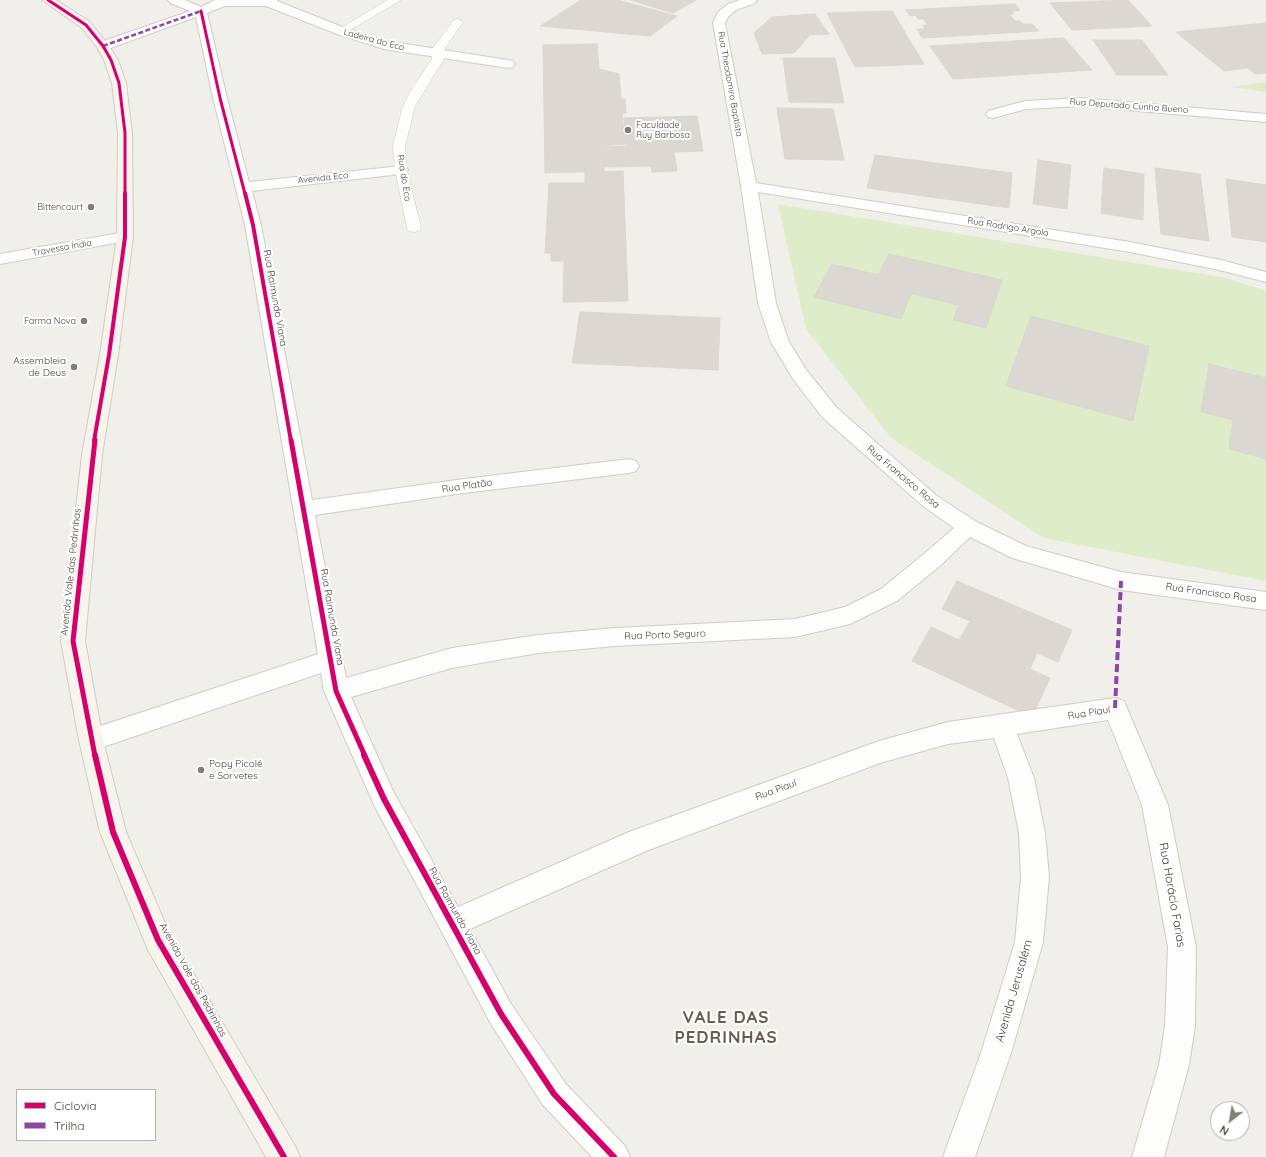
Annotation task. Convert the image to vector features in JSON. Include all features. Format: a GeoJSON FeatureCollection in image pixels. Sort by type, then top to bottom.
{"type":"FeatureCollection","features":[{"type":"Feature","properties":{"kind":"street","name":"Avenida Vale das Pedrinhas"},"geometry":{"type":"LineString","coordinates":[[48,0],[86,25],[103,46],[111,60],[119,83],[125,133],[125,237],[109,355],[92,455],[73,641],[91,740],[112,832],[158,940],[284,1157]]}},
{"type":"Feature","properties":{"kind":"street"},"geometry":{"type":"LineString","coordinates":[[174,0],[201,11]]}},
{"type":"Feature","properties":{"kind":"street","name":"Rua Theodomiro Baptista"},"geometry":{"type":"LineString","coordinates":[[749,186],[719,23],[722,15],[732,7],[751,0]]}},
{"type":"Feature","properties":{"kind":"street"},"geometry":{"type":"LineString","coordinates":[[103,46],[225,2],[270,1]]}},
{"type":"Feature","properties":{"kind":"street","name":"Ladeira do Eco"},"geometry":{"type":"LineString","coordinates":[[270,1],[341,31],[384,45],[508,64]]}},
{"type":"Feature","properties":{"kind":"street","name":"Rua Raimundo Viana"},"geometry":{"type":"LineString","coordinates":[[201,11],[220,98],[245,187],[255,232],[336,691],[384,799],[501,1014],[554,1094],[614,1157]]}},
{"type":"Feature","properties":{"kind":"street","name":"Rua Deputado Cunha Bueno"},"geometry":{"type":"LineString","coordinates":[[994,114],[1025,105],[1080,102],[1266,118]]}},
{"type":"Feature","properties":{"kind":"street","name":"Avenida Eco"},"geometry":{"type":"LineString","coordinates":[[245,187],[401,170]]}},
{"type":"Feature","properties":{"kind":"street","name":"Rua Rodrigo Argolo"},"geometry":{"type":"LineString","coordinates":[[749,186],[1130,247],[1221,265],[1266,277]]}},
{"type":"Feature","properties":{"kind":"street","name":"Rua Francisco Rosa"},"geometry":{"type":"LineString","coordinates":[[749,186],[767,302],[780,342],[800,375],[830,413],[930,501],[968,526],[1020,552],[1121,581],[1266,601]]}},
{"type":"Feature","properties":{"kind":"street","name":"Travessa Índia"},"geometry":{"type":"LineString","coordinates":[[0,259],[125,237]]}},
{"type":"Feature","properties":{"kind":"street","name":"Rua Platão"},"geometry":{"type":"LineString","coordinates":[[305,509],[464,486],[629,466]]}},
{"type":"Feature","properties":{"kind":"street","name":"Rua Porto Seguro"},"geometry":{"type":"LineString","coordinates":[[336,691],[452,658],[538,644],[615,637],[795,628],[850,615],[889,595],[933,560],[968,526]]}},
{"type":"Feature","properties":{"kind":"street"},"geometry":{"type":"LineString","coordinates":[[91,740],[330,660]]}},
{"type":"Feature","properties":{"kind":"street","name":"Rua Piauí"},"geometry":{"type":"LineString","coordinates":[[452,923],[638,841],[879,752],[948,733],[1115,708]]}},
{"type":"Feature","properties":{"kind":"street","name":"Rua Horácio Farias"},"geometry":{"type":"LineString","coordinates":[[1115,708],[1155,805],[1182,947],[1180,1026],[1174,1065],[1148,1157]]}},
{"type":"Feature","properties":{"kind":"street","name":"Avenida Jerusalém"},"geometry":{"type":"LineString","coordinates":[[959,1157],[996,1053],[1029,942],[1035,877],[1032,834],[1021,778],[1002,726]]}},
{"type":"Feature","properties":{"kind":"lane"},"geometry":{"type":"LineString","coordinates":[[341,31],[396,0]]}},
{"type":"Feature","properties":{"kind":"lane","name":"Rua do Eco"},"geometry":{"type":"LineString","coordinates":[[414,228],[401,170],[399,146],[409,106],[438,59],[439,48],[458,22]]}},
{"type":"Feature","properties":{"kind":"green space"},"geometry":{"type":"Polygon","coordinates":[[[1266,82],[1266,92],[1231,87],[1266,82]]]}},
{"type":"Feature","properties":{"kind":"green space"},"geometry":{"type":"Polygon","coordinates":[[[778,204],[1226,278],[1266,291],[1266,581],[1044,538],[891,438],[806,329],[778,204]]]}},
{"type":"Feature","properties":{"kind":"building"},"geometry":{"type":"Polygon","coordinates":[[[581,0],[617,0],[677,16],[650,36],[540,26],[581,0]]]}},
{"type":"Feature","properties":{"kind":"building"},"geometry":{"type":"Polygon","coordinates":[[[631,0],[696,0],[673,13],[631,0]]]}},
{"type":"Feature","properties":{"kind":"building"},"geometry":{"type":"Polygon","coordinates":[[[1128,0],[1152,26],[1072,30],[1050,3],[1128,0]]]}},
{"type":"Feature","properties":{"kind":"building"},"geometry":{"type":"Polygon","coordinates":[[[1015,4],[1020,10],[1013,11],[1013,14],[1009,14],[1015,21],[1020,21],[1023,24],[1032,24],[1039,31],[922,38],[917,29],[925,29],[923,26],[927,25],[924,19],[918,19],[916,15],[910,16],[906,10],[1015,4]]]}},
{"type":"Feature","properties":{"kind":"building"},"geometry":{"type":"Polygon","coordinates":[[[892,11],[924,64],[855,67],[827,13],[892,11]]]}},
{"type":"Feature","properties":{"kind":"building"},"geometry":{"type":"Polygon","coordinates":[[[815,14],[829,34],[810,35],[794,53],[762,54],[754,33],[772,17],[815,14]]]}},
{"type":"Feature","properties":{"kind":"building"},"geometry":{"type":"Polygon","coordinates":[[[1266,23],[1266,73],[1255,74],[1248,68],[1224,71],[1176,32],[1266,23]]]}},
{"type":"Feature","properties":{"kind":"building"},"geometry":{"type":"Polygon","coordinates":[[[1064,38],[1092,70],[953,79],[930,46],[1064,38]]]}},
{"type":"Feature","properties":{"kind":"building"},"geometry":{"type":"Polygon","coordinates":[[[1093,40],[1142,40],[1168,75],[1117,75],[1093,40]]]}},
{"type":"Feature","properties":{"kind":"building"},"geometry":{"type":"Polygon","coordinates":[[[597,44],[599,69],[619,74],[621,99],[625,99],[626,113],[622,113],[625,144],[602,146],[604,171],[545,173],[543,45],[597,44]]]}},
{"type":"Feature","properties":{"kind":"building"},"geometry":{"type":"Polygon","coordinates":[[[783,58],[835,58],[844,103],[789,102],[783,58]]]}},
{"type":"Feature","properties":{"kind":"building"},"geometry":{"type":"Polygon","coordinates":[[[777,108],[833,109],[844,160],[785,159],[777,108]]]}},
{"type":"Feature","properties":{"kind":"building"},"geometry":{"type":"Polygon","coordinates":[[[697,116],[703,151],[674,152],[677,171],[652,172],[651,166],[604,167],[603,147],[626,146],[624,118],[697,116]]]}},
{"type":"Feature","properties":{"kind":"building"},"geometry":{"type":"Polygon","coordinates":[[[875,155],[1012,173],[1009,208],[867,188],[875,155]]]}},
{"type":"Feature","properties":{"kind":"building"},"geometry":{"type":"Polygon","coordinates":[[[1038,160],[1071,165],[1067,209],[1033,204],[1038,160]]]}},
{"type":"Feature","properties":{"kind":"building"},"geometry":{"type":"Polygon","coordinates":[[[1104,168],[1144,174],[1143,220],[1101,213],[1104,168]]]}},
{"type":"Feature","properties":{"kind":"building"},"geometry":{"type":"Polygon","coordinates":[[[1155,168],[1200,174],[1209,241],[1161,234],[1155,168]]]}},
{"type":"Feature","properties":{"kind":"building"},"geometry":{"type":"Polygon","coordinates":[[[623,171],[628,301],[563,302],[564,261],[551,261],[551,253],[545,253],[549,183],[585,183],[585,172],[623,171]]]}},
{"type":"Feature","properties":{"kind":"building"},"geometry":{"type":"Polygon","coordinates":[[[1226,179],[1266,185],[1266,242],[1232,237],[1226,179]]]}},
{"type":"Feature","properties":{"kind":"building"},"geometry":{"type":"Polygon","coordinates":[[[889,254],[1002,280],[986,328],[953,320],[959,305],[911,294],[901,319],[814,297],[832,264],[878,275],[889,254]]]}},
{"type":"Feature","properties":{"kind":"building"},"geometry":{"type":"Polygon","coordinates":[[[580,312],[720,318],[718,370],[572,363],[580,312]]]}},
{"type":"Feature","properties":{"kind":"building"},"geometry":{"type":"Polygon","coordinates":[[[1031,316],[1149,346],[1133,421],[1006,386],[1031,316]]]}},
{"type":"Feature","properties":{"kind":"building"},"geometry":{"type":"Polygon","coordinates":[[[1209,364],[1266,378],[1266,459],[1229,449],[1233,420],[1201,412],[1209,364]]]}},
{"type":"Feature","properties":{"kind":"building"},"geometry":{"type":"Polygon","coordinates":[[[957,581],[1072,630],[1058,662],[1037,653],[1030,669],[1050,678],[1032,717],[912,661],[931,627],[959,640],[970,621],[942,609],[957,581]]]}},
{"type":"Feature","properties":{"kind":"marked path"},"geometry":{"type":"LineString","coordinates":[[103,46],[201,11]]}},
{"type":"Feature","properties":{"kind":"marked path"},"geometry":{"type":"LineString","coordinates":[[1115,708],[1121,581]]}},
{"type":"Feature","properties":{"kind":"cycle path"},"geometry":{"type":"LineString","coordinates":[[48,0],[86,25],[103,46],[111,60],[119,83],[125,133],[125,237],[109,355],[92,455],[73,641],[91,740],[113,832],[158,940],[284,1157]]}},
{"type":"Feature","properties":{"kind":"cycle path"},"geometry":{"type":"LineString","coordinates":[[201,11],[220,98],[253,225],[336,691],[384,799],[501,1014],[554,1094],[614,1157]]}},
{"type":"Feature","properties":{"kind":"place","name":"Faculdade Ruy Barbosa"},"geometry":{"type":"Point","coordinates":[628,130]}},
{"type":"Feature","properties":{"kind":"place","name":"Bittencourt"},"geometry":{"type":"Point","coordinates":[91,207]}},
{"type":"Feature","properties":{"kind":"place","name":"Farma Nova"},"geometry":{"type":"Point","coordinates":[84,321]}},
{"type":"Feature","properties":{"kind":"place","name":"Assembleia de Deus"},"geometry":{"type":"Point","coordinates":[74,367]}},
{"type":"Feature","properties":{"kind":"place","name":"Popy Picolé e Sorvetes"},"geometry":{"type":"Point","coordinates":[201,770]}},
{"type":"Feature","properties":{"kind":"district","name":"VALE DAS PEDRINHAS"},"geometry":{"type":"Point","coordinates":[726,1028]}}]}
